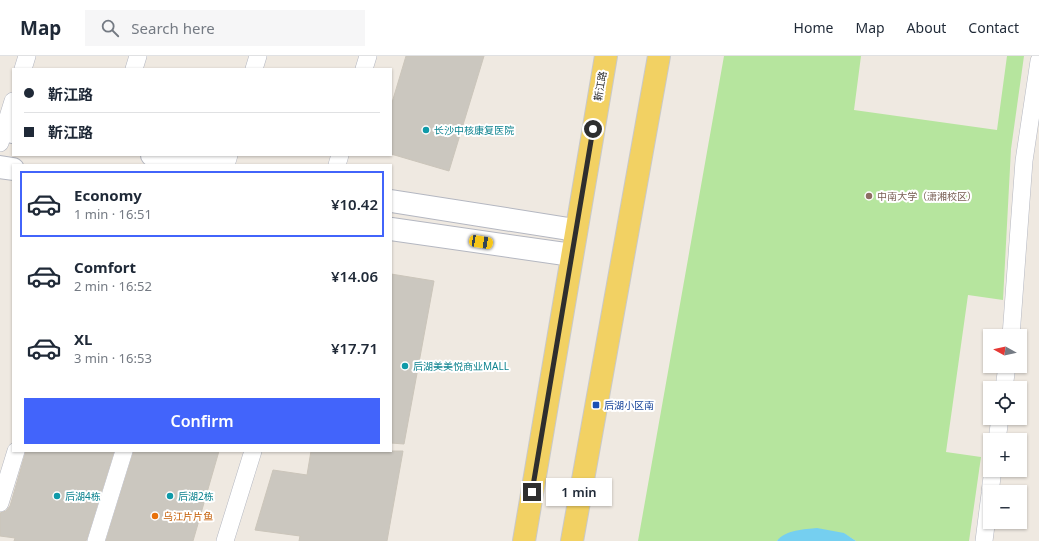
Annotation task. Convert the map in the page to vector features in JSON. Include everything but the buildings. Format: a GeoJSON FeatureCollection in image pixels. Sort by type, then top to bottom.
{"type":"FeatureCollection","features":[{"type":"Feature","properties":{"kind":"main road","name":"靳江路"},"geometry":{"type":"LineString","coordinates":[[524,541],[575,230],[606,56]]}},
{"type":"Feature","properties":{"kind":"main road"},"geometry":{"type":"LineString","coordinates":[[572,541],[658,56]]}},
{"type":"Feature","properties":{"kind":"street"},"geometry":{"type":"LineString","coordinates":[[158,156],[208,164]]}},
{"type":"Feature","properties":{"kind":"street"},"geometry":{"type":"LineString","coordinates":[[0,167],[12,169]]}},
{"type":"Feature","properties":{"kind":"street"},"geometry":{"type":"LineString","coordinates":[[392,201],[575,230]]}},
{"type":"Feature","properties":{"kind":"street"},"geometry":{"type":"LineString","coordinates":[[392,229],[572,255]]}},
{"type":"Feature","properties":{"kind":"lane"},"geometry":{"type":"LineString","coordinates":[[23,68],[27,56]]}},
{"type":"Feature","properties":{"kind":"lane"},"geometry":{"type":"LineString","coordinates":[[134,68],[138,56]]}},
{"type":"Feature","properties":{"kind":"lane"},"geometry":{"type":"LineString","coordinates":[[254,68],[258,56]]}},
{"type":"Feature","properties":{"kind":"lane"},"geometry":{"type":"LineString","coordinates":[[364,68],[368,56]]}},
{"type":"Feature","properties":{"kind":"lane"},"geometry":{"type":"LineString","coordinates":[[1012,329],[1024,161],[1039,60]]}},
{"type":"Feature","properties":{"kind":"lane"},"geometry":{"type":"LineString","coordinates":[[4,133],[12,105]]}},
{"type":"Feature","properties":{"kind":"lane"},"geometry":{"type":"LineString","coordinates":[[0,503],[16,452]]}},
{"type":"Feature","properties":{"kind":"lane"},"geometry":{"type":"LineString","coordinates":[[96,541],[124,452]]}},
{"type":"Feature","properties":{"kind":"lane"},"geometry":{"type":"LineString","coordinates":[[225,541],[253,452]]}},
{"type":"Feature","properties":{"kind":"lane"},"geometry":{"type":"LineString","coordinates":[[984,541],[986,529]]}},
{"type":"Feature","properties":{"kind":"green space","name":"中南大学（潇湘校区）"},"geometry":{"type":"Polygon","coordinates":[[[724,56],[861,56],[854,110],[997,130],[1007,56],[1024,56],[1011,149],[1003,300],[968,295],[946,452],[981,457],[969,541],[856,541],[843,533],[780,538],[777,541],[638,541],[724,56]]]}},
{"type":"Feature","properties":{"kind":"water"},"geometry":{"type":"Polygon","coordinates":[[[817,528],[844,533],[856,541],[777,541],[785,534],[790,532],[817,528]]]}},
{"type":"Feature","properties":{"kind":"place","name":"长沙中核康复医院"},"geometry":{"type":"Point","coordinates":[426,130]}},
{"type":"Feature","properties":{"kind":"place","name":"中南大学（潇湘校区）"},"geometry":{"type":"Point","coordinates":[869,196]}},
{"type":"Feature","properties":{"kind":"place","name":"后湖美美悦商业MALL"},"geometry":{"type":"Point","coordinates":[405,366]}},
{"type":"Feature","properties":{"kind":"place","name":"后湖小区南"},"geometry":{"type":"Point","coordinates":[596,405]}},
{"type":"Feature","properties":{"kind":"place","name":"后湖4栋"},"geometry":{"type":"Point","coordinates":[57,496]}},
{"type":"Feature","properties":{"kind":"place","name":"后湖2栋"},"geometry":{"type":"Point","coordinates":[170,496]}},
{"type":"Feature","properties":{"kind":"place","name":"乌江片片鱼"},"geometry":{"type":"Point","coordinates":[155,516]}},
{"type":"Feature","properties":{"kind":"route"},"geometry":{"type":"LineString","coordinates":[[532,492],[593,129]]}}]}
